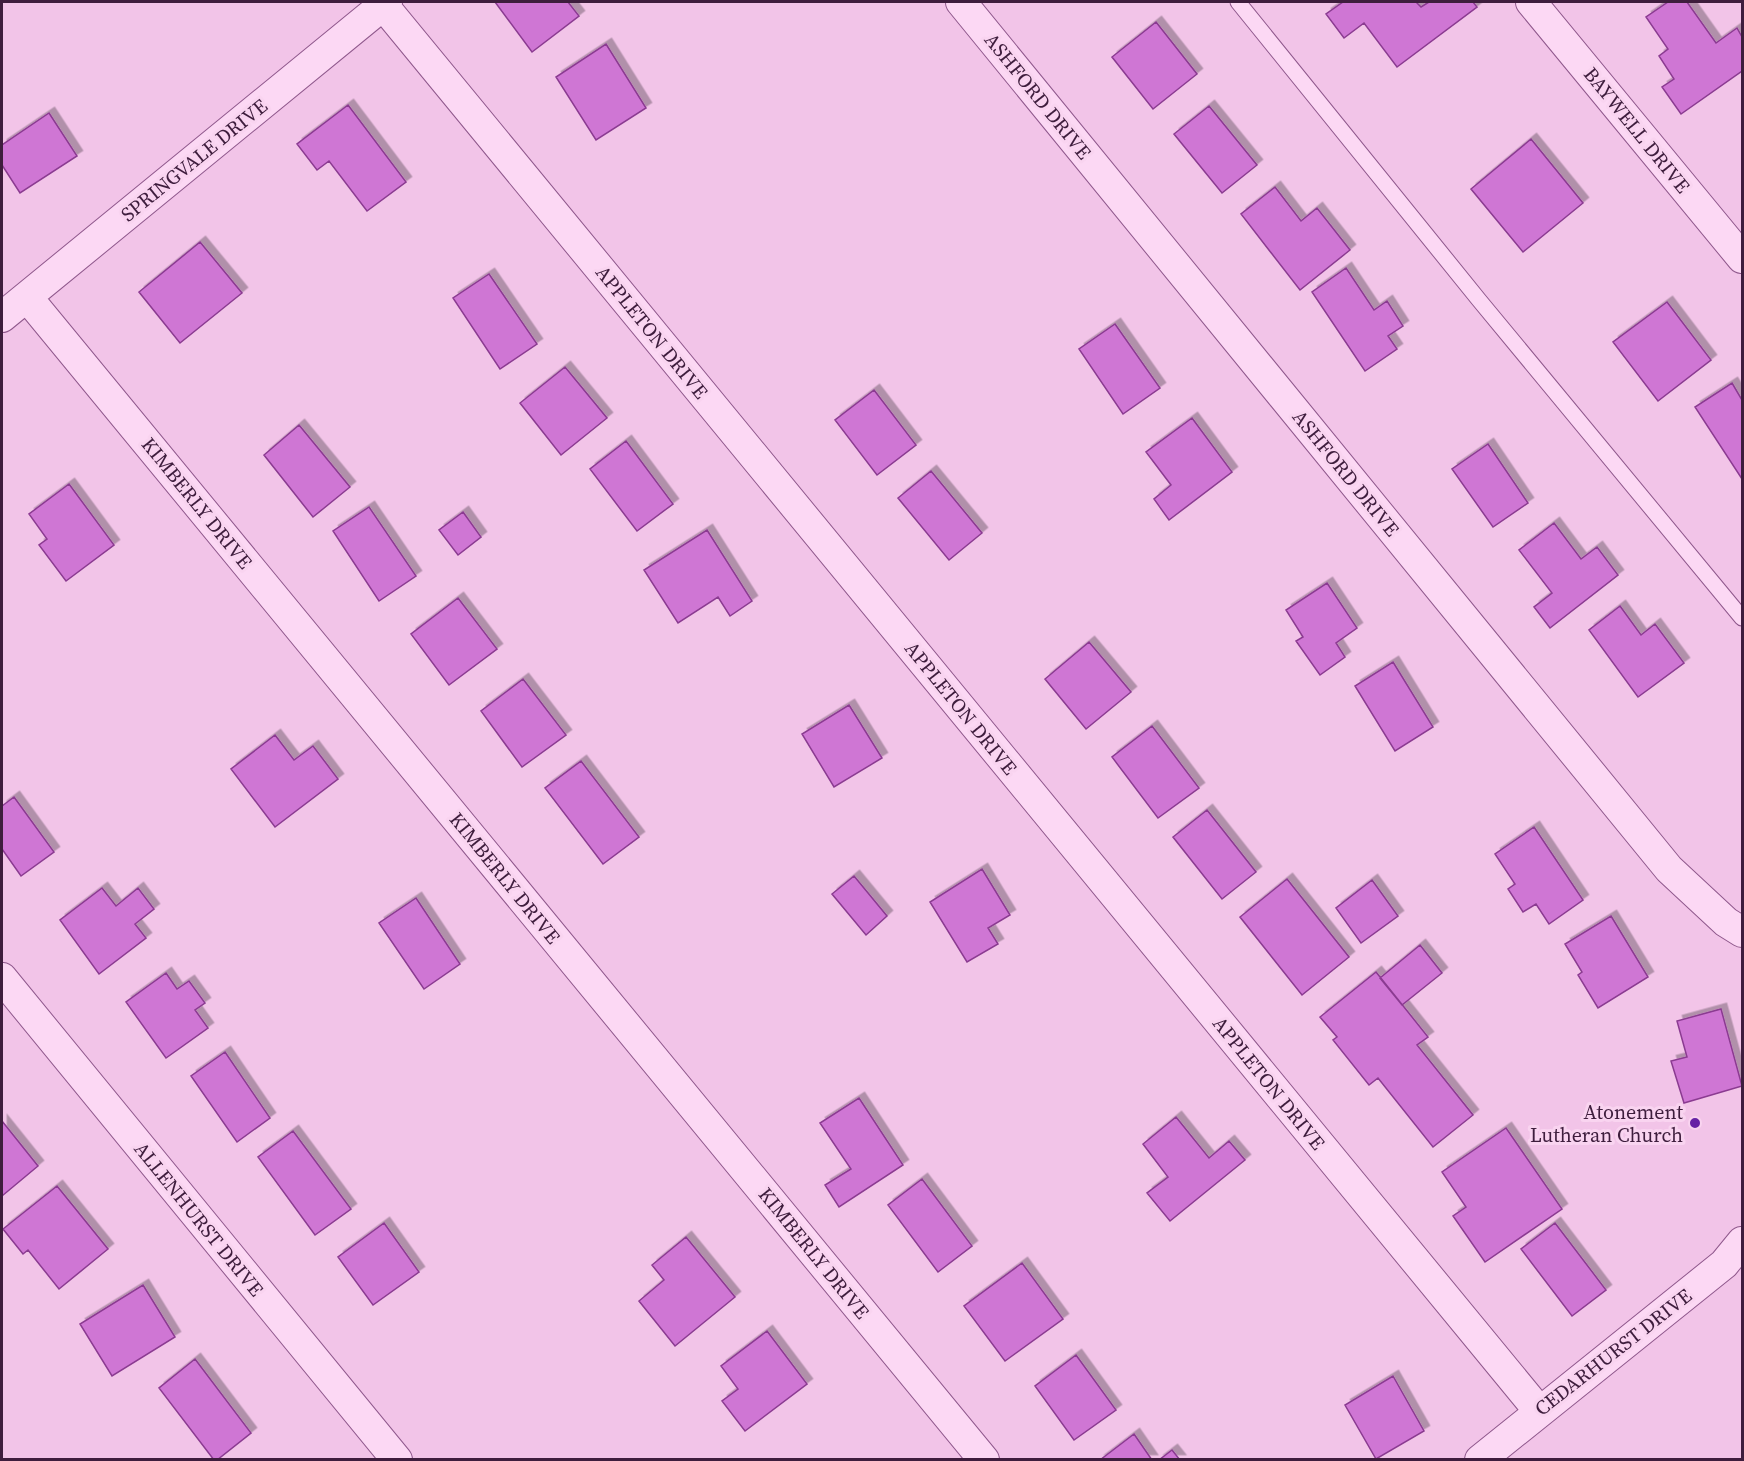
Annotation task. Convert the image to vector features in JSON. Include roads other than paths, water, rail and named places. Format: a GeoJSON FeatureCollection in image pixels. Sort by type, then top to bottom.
{"type":"FeatureCollection","features":[{"type":"Feature","properties":{"kind":"street","name":"ASHFORD DRIVE"},"geometry":{"type":"LineString","coordinates":[[961,2],[1669,868],[1726,922],[1743,932]]}},
{"type":"Feature","properties":{"kind":"street","name":"BAYWELL DRIVE"},"geometry":{"type":"LineString","coordinates":[[1531,2],[1743,258]]}},
{"type":"Feature","properties":{"kind":"street","name":"SPRINGVALE DRIVE"},"geometry":{"type":"LineString","coordinates":[[2,317],[385,3]]}},
{"type":"Feature","properties":{"kind":"street","name":"APPLETON DRIVE"},"geometry":{"type":"LineString","coordinates":[[385,3],[1539,1411]]}},
{"type":"Feature","properties":{"kind":"street","name":"KIMBERLY DRIVE"},"geometry":{"type":"LineString","coordinates":[[27,297],[984,1460]]}},
{"type":"Feature","properties":{"kind":"street","name":"ALLENHURST DRIVE"},"geometry":{"type":"LineString","coordinates":[[2,978],[397,1460]]}},
{"type":"Feature","properties":{"kind":"street","name":"CEDARHURST DRIVE"},"geometry":{"type":"LineString","coordinates":[[1480,1460],[1724,1264],[1743,1242]]}},
{"type":"Feature","properties":{"kind":"lane"},"geometry":{"type":"LineString","coordinates":[[1238,2],[1487,309],[1743,618]]}},
{"type":"Feature","properties":{"kind":"place","name":"Atonement Lutheran Church"},"geometry":{"type":"Point","coordinates":[1695,1123]}}]}
